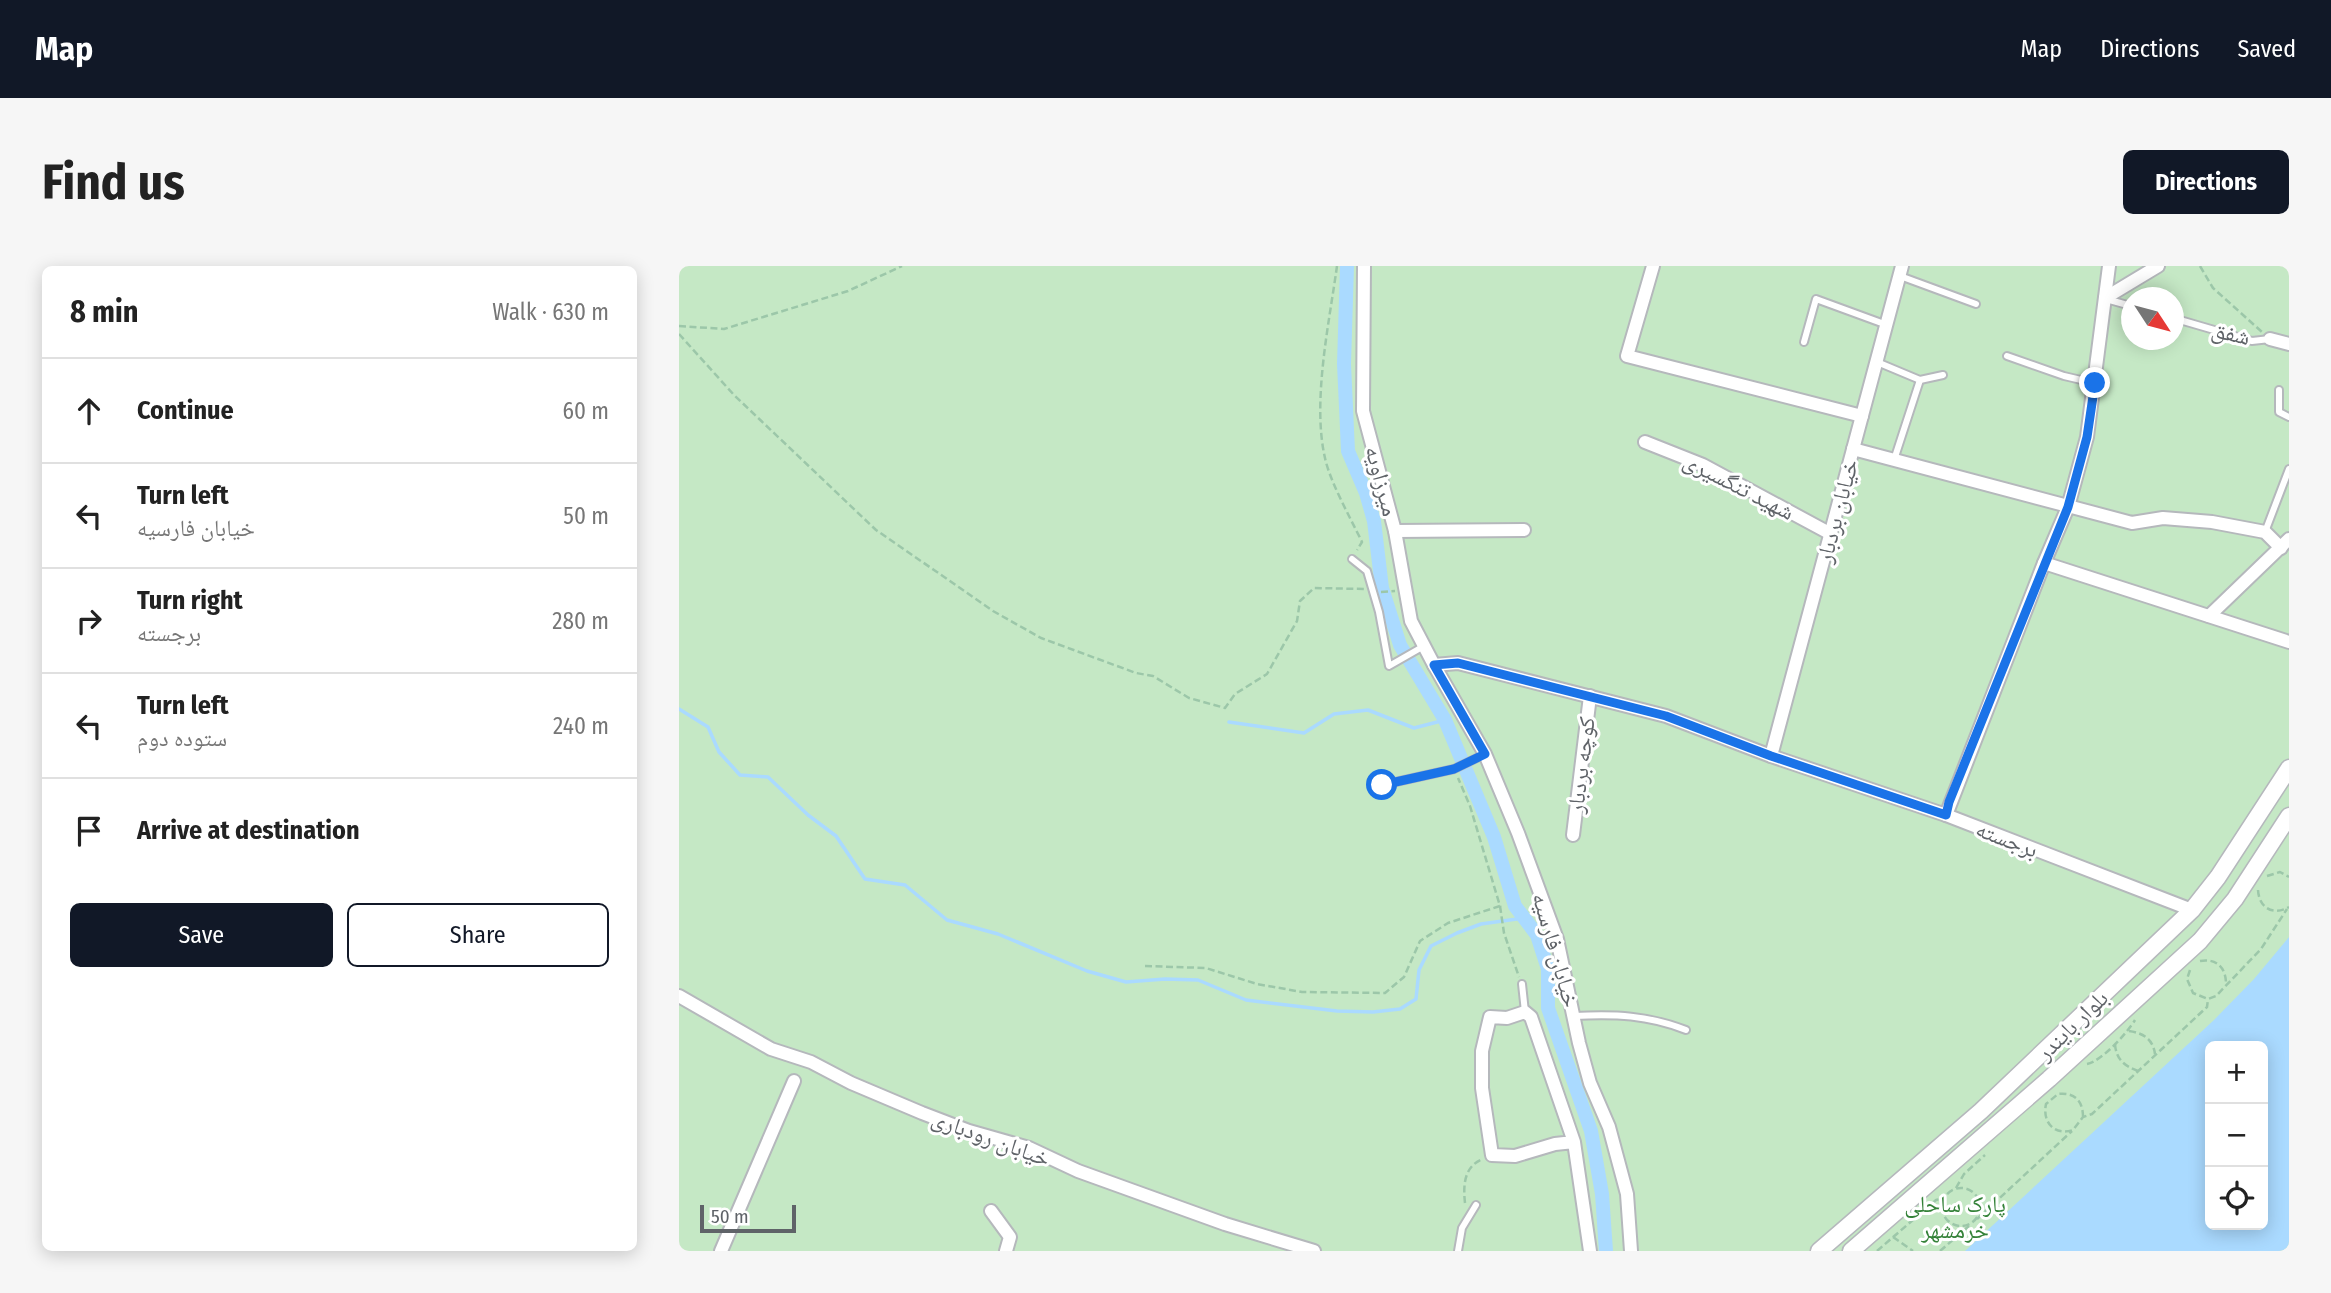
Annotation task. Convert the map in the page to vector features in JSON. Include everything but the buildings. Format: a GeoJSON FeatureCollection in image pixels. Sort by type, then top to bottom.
{"type":"FeatureCollection","features":[{"type":"Feature","properties":{"kind":"street","name":"میرزاویه"},"geometry":{"type":"LineString","coordinates":[[1364,266],[1363,411],[1395,531],[1411,621],[1420,649],[1434,665]]}},
{"type":"Feature","properties":{"kind":"street"},"geometry":{"type":"LineString","coordinates":[[1653,266],[1627,356],[1862,416]]}},
{"type":"Feature","properties":{"kind":"street"},"geometry":{"type":"LineString","coordinates":[[1946,815],[2068,507],[2087,437],[2109,266]]}},
{"type":"Feature","properties":{"kind":"street"},"geometry":{"type":"LineString","coordinates":[[2105,298],[2158,266]]}},
{"type":"Feature","properties":{"kind":"street","name":"خیابان بردبار"},"geometry":{"type":"LineString","coordinates":[[1771,756],[1901,271]]}},
{"type":"Feature","properties":{"kind":"street","name":"شفق"},"geometry":{"type":"LineString","coordinates":[[2270,339],[2289,344]]}},
{"type":"Feature","properties":{"kind":"street","name":"شهید تنگسیری"},"geometry":{"type":"LineString","coordinates":[[1645,442],[1703,465],[1831,534]]}},
{"type":"Feature","properties":{"kind":"street"},"geometry":{"type":"LineString","coordinates":[[1853,449],[2132,523],[2162,518],[2213,522],[2265,532],[2285,544],[2209,616]]}},
{"type":"Feature","properties":{"kind":"street"},"geometry":{"type":"LineString","coordinates":[[1395,531],[1524,530]]}},
{"type":"Feature","properties":{"kind":"street"},"geometry":{"type":"LineString","coordinates":[[2044,563],[2289,642]]}},
{"type":"Feature","properties":{"kind":"street","name":"برجسته"},"geometry":{"type":"LineString","coordinates":[[1434,665],[1458,663],[1666,716],[1771,756],[1946,815],[2192,910]]}},
{"type":"Feature","properties":{"kind":"street","name":"خیابان فارسیه"},"geometry":{"type":"LineString","coordinates":[[1434,665],[1518,833],[1557,939],[1590,1083],[1609,1127],[1627,1194],[1631,1251]]}},
{"type":"Feature","properties":{"kind":"street","name":"کوچه بردبار"},"geometry":{"type":"LineString","coordinates":[[1573,835],[1590,696]]}},
{"type":"Feature","properties":{"kind":"street","name":"بلوار بایندر"},"geometry":{"type":"LineString","coordinates":[[1819,1251],[1980,1111],[2192,910],[2218,877],[2289,768]]}},
{"type":"Feature","properties":{"kind":"street","name":"بلوار بایندر"},"geometry":{"type":"LineString","coordinates":[[1850,1251],[2049,1079],[2200,941],[2235,899],[2289,816]]}},
{"type":"Feature","properties":{"kind":"street","name":"خیابان رودباری"},"geometry":{"type":"LineString","coordinates":[[679,996],[771,1049],[811,1062],[851,1083],[922,1113],[969,1131],[1029,1148],[1078,1171],[1225,1224],[1314,1251]]}},
{"type":"Feature","properties":{"kind":"street","name":"خیابان فارسیه"},"geometry":{"type":"LineString","coordinates":[[1492,1155],[1482,1088],[1482,1051],[1490,1017],[1507,1018],[1525,1012],[1531,1017],[1574,1142],[1590,1251]]}},
{"type":"Feature","properties":{"kind":"street"},"geometry":{"type":"LineString","coordinates":[[2033,1062],[2049,1079]]}},
{"type":"Feature","properties":{"kind":"street"},"geometry":{"type":"LineString","coordinates":[[721,1251],[794,1081]]}},
{"type":"Feature","properties":{"kind":"street"},"geometry":{"type":"LineString","coordinates":[[1492,1155],[1515,1156],[1555,1144],[1574,1142]]}},
{"type":"Feature","properties":{"kind":"street"},"geometry":{"type":"LineString","coordinates":[[991,1211],[1010,1237],[1006,1251]]}},
{"type":"Feature","properties":{"kind":"lane"},"geometry":{"type":"LineString","coordinates":[[1901,271],[1976,304]]}},
{"type":"Feature","properties":{"kind":"lane"},"geometry":{"type":"LineString","coordinates":[[2105,298],[2121,303]]}},
{"type":"Feature","properties":{"kind":"lane"},"geometry":{"type":"LineString","coordinates":[[1804,342],[1816,299],[1887,324]]}},
{"type":"Feature","properties":{"kind":"lane","name":"شفق"},"geometry":{"type":"LineString","coordinates":[[2184,321],[2252,341],[2270,339]]}},
{"type":"Feature","properties":{"kind":"lane"},"geometry":{"type":"LineString","coordinates":[[2007,356],[2064,376],[2095,383]]}},
{"type":"Feature","properties":{"kind":"lane"},"geometry":{"type":"LineString","coordinates":[[1877,362],[1920,380],[1943,375]]}},
{"type":"Feature","properties":{"kind":"lane"},"geometry":{"type":"LineString","coordinates":[[1893,460],[1920,380]]}},
{"type":"Feature","properties":{"kind":"lane"},"geometry":{"type":"LineString","coordinates":[[2280,390],[2279,412],[2289,417]]}},
{"type":"Feature","properties":{"kind":"lane"},"geometry":{"type":"LineString","coordinates":[[2265,532],[2289,469]]}},
{"type":"Feature","properties":{"kind":"lane"},"geometry":{"type":"LineString","coordinates":[[1352,559],[1367,571],[1376,590],[1389,666],[1420,649]]}},
{"type":"Feature","properties":{"kind":"lane"},"geometry":{"type":"LineString","coordinates":[[1382,785],[1457,767],[1479,758]]}},
{"type":"Feature","properties":{"kind":"lane"},"geometry":{"type":"LineString","coordinates":[[1522,984],[1525,1012]]}},
{"type":"Feature","properties":{"kind":"lane"},"geometry":{"type":"LineString","coordinates":[[1574,1016],[1616,1014],[1657,1019],[1686,1030]]}},
{"type":"Feature","properties":{"kind":"lane"},"geometry":{"type":"LineString","coordinates":[[1458,1251],[1462,1228],[1476,1205]]}},
{"type":"Feature","properties":{"kind":"path"},"geometry":{"type":"LineString","coordinates":[[679,326],[724,329],[848,291],[902,266]]}},
{"type":"Feature","properties":{"kind":"path"},"geometry":{"type":"LineString","coordinates":[[1337,266],[1328,317],[1319,426],[1325,462],[1362,542],[1352,559]]}},
{"type":"Feature","properties":{"kind":"path"},"geometry":{"type":"LineString","coordinates":[[2200,266],[2213,288],[2270,339]]}},
{"type":"Feature","properties":{"kind":"path"},"geometry":{"type":"LineString","coordinates":[[679,334],[734,396],[876,530],[993,611],[1041,638],[1136,673],[1153,676],[1189,698],[1225,708],[1235,694],[1267,674],[1297,621],[1300,601],[1314,588],[1394,591]]}},
{"type":"Feature","properties":{"kind":"path"},"geometry":{"type":"LineString","coordinates":[[1457,767],[1500,906],[1504,933],[1522,984]]}},
{"type":"Feature","properties":{"kind":"path"},"geometry":{"type":"LineString","coordinates":[[2265,877],[2280,872],[2289,877]]}},
{"type":"Feature","properties":{"kind":"path"},"geometry":{"type":"LineString","coordinates":[[2260,884],[2258,892],[2264,906],[2279,912],[2288,908]]}},
{"type":"Feature","properties":{"kind":"path"},"geometry":{"type":"LineString","coordinates":[[1145,965],[1206,968],[1257,984],[1302,992],[1385,993],[1404,977],[1420,941],[1448,923],[1500,906]]}},
{"type":"Feature","properties":{"kind":"path"},"geometry":{"type":"LineString","coordinates":[[2226,984],[2223,968],[2217,962],[2209,960],[2194,964],[2187,979],[2189,987],[2200,998],[2216,996],[2261,949],[2288,908]]}},
{"type":"Feature","properties":{"kind":"path"},"geometry":{"type":"LineString","coordinates":[[2083,1117],[2092,1114],[2207,1007],[2208,999]]}},
{"type":"Feature","properties":{"kind":"path"},"geometry":{"type":"LineString","coordinates":[[2129,1031],[2139,1032],[2148,1038],[2155,1055]]}},
{"type":"Feature","properties":{"kind":"path"},"geometry":{"type":"LineString","coordinates":[[2115,1044],[2120,1060],[2127,1067],[2138,1071]]}},
{"type":"Feature","properties":{"kind":"path"},"geometry":{"type":"LineString","coordinates":[[1940,1251],[2080,1124],[2083,1117],[2080,1101],[2067,1093],[2052,1098],[2046,1104],[2045,1112],[2051,1127],[2066,1132],[2073,1130]]}},
{"type":"Feature","properties":{"kind":"path"},"geometry":{"type":"LineString","coordinates":[[1468,1218],[1464,1198],[1465,1176],[1475,1162],[1492,1155]]}},
{"type":"Feature","properties":{"kind":"path"},"geometry":{"type":"LineString","coordinates":[[1877,1251],[1936,1200],[1944,1198],[1956,1188],[1972,1190],[1980,1203],[1977,1219]]}},
{"type":"Feature","properties":{"kind":"path"},"geometry":{"type":"LineString","coordinates":[[1944,1198],[1943,1215],[1948,1221],[1963,1226],[1971,1224]]}},
{"type":"Feature","properties":{"kind":"path"},"geometry":{"type":"LineString","coordinates":[[1893,1237],[1913,1251]]}},
{"type":"Feature","properties":{"kind":"green space","name":"پارک ساحلی خرمشهر"},"geometry":{"type":"Polygon","coordinates":[[[679,266],[2289,266],[2289,1251],[679,1251],[679,266]]]}},
{"type":"Feature","properties":{"kind":"water"},"geometry":{"type":"Polygon","coordinates":[[[2289,937],[2289,1251],[1965,1251],[2214,1020],[2254,979],[2289,937]]]}},
{"type":"Feature","properties":{"kind":"waterway"},"geometry":{"type":"LineString","coordinates":[[1347,266],[1344,364],[1348,451],[1366,493],[1374,521],[1382,588],[1400,645],[1445,720],[1494,837],[1515,906],[1537,935],[1548,969],[1548,1008],[1591,1131],[1602,1194],[1606,1251]]}},
{"type":"Feature","properties":{"kind":"waterway"},"geometry":{"type":"LineString","coordinates":[[679,709],[708,727],[719,752],[740,775],[768,777],[808,815],[836,836],[865,879],[905,885],[947,920],[998,934],[1087,971],[1126,982],[1198,980],[1246,1000],[1337,1011],[1373,1012],[1400,1009],[1416,999],[1419,970],[1431,946],[1481,924],[1524,918]]}},
{"type":"Feature","properties":{"kind":"waterway"},"geometry":{"type":"LineString","coordinates":[[1229,722],[1304,733],[1334,714],[1368,710],[1414,728],[1445,720]]}},
{"type":"Feature","properties":{"kind":"route"},"geometry":{"type":"LineString","coordinates":[[1382,785],[1454,769],[1485,754],[1434,665],[1458,663],[1666,716],[1771,756],[1946,815],[2068,507],[2087,437],[2095,383]]}}]}
